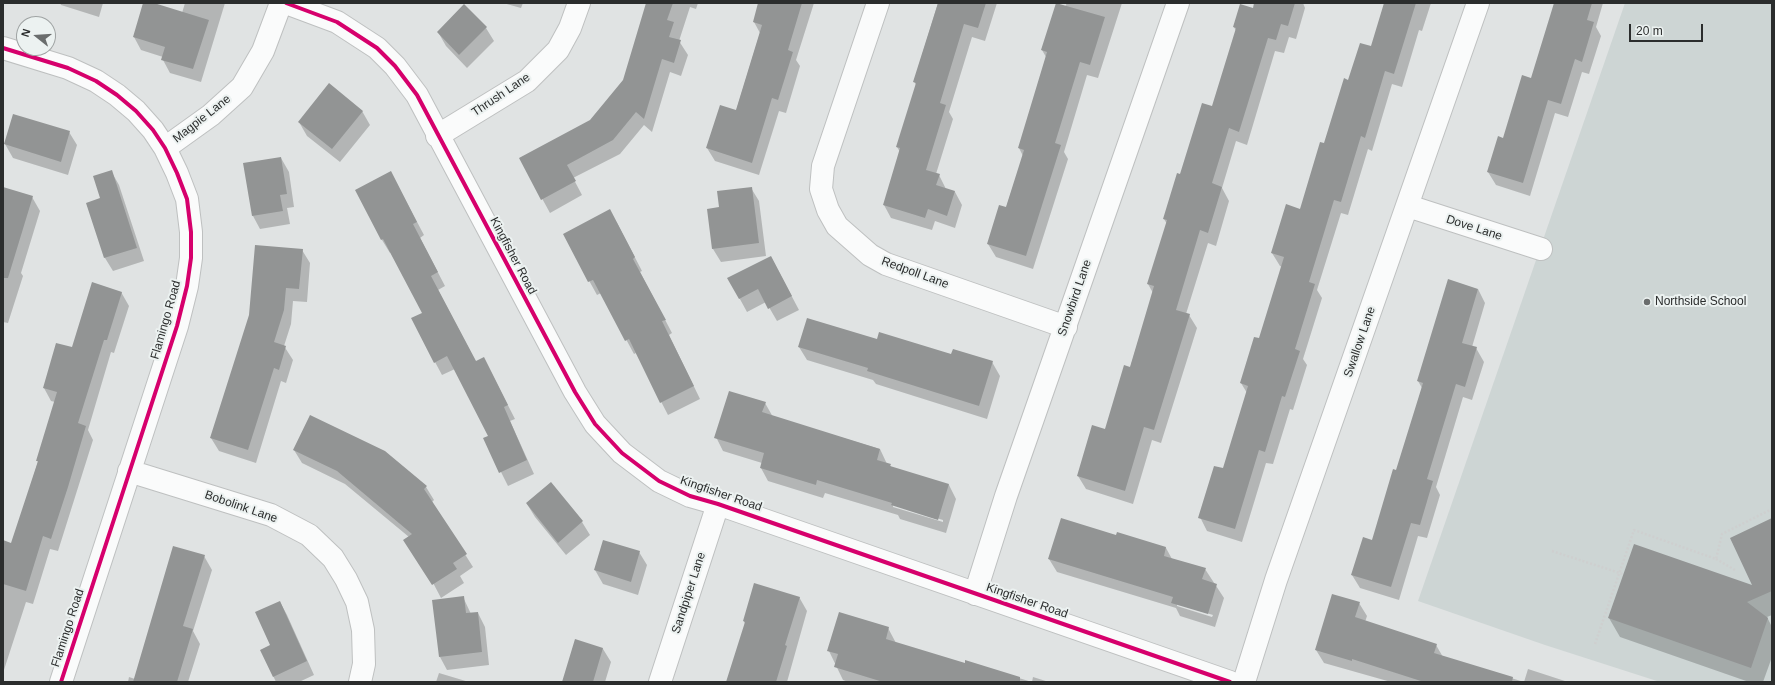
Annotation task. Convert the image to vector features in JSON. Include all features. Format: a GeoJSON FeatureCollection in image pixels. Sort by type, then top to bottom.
{"type":"FeatureCollection","features":[{"type":"Feature","properties":{"kind":"street","name":"Magpie Lane"},"geometry":{"type":"LineString","coordinates":[[165,148],[212,115],[242,87],[263,51],[280,3]]}},
{"type":"Feature","properties":{"kind":"street","name":"Kingfisher Road"},"geometry":{"type":"LineString","coordinates":[[286,3],[337,22],[376,48],[395,66],[416,95],[576,392],[595,424],[622,453],[659,481],[690,496],[718,504],[1230,682]]}},
{"type":"Feature","properties":{"kind":"street","name":"Thrush Lane"},"geometry":{"type":"LineString","coordinates":[[437,136],[527,81],[558,50],[570,28],[579,3]]}},
{"type":"Feature","properties":{"kind":"street","name":"Redpoll Lane"},"geometry":{"type":"LineString","coordinates":[[878,3],[823,166],[822,189],[828,210],[837,226],[870,255],[886,264],[1066,327]]}},
{"type":"Feature","properties":{"kind":"street","name":"Snowbird Lane"},"geometry":{"type":"LineString","coordinates":[[975,594],[1006,496],[1178,3]]}},
{"type":"Feature","properties":{"kind":"street","name":"Swallow Lane"},"geometry":{"type":"LineString","coordinates":[[1244,682],[1276,580],[1478,3]]}},
{"type":"Feature","properties":{"kind":"street","name":"Flamingo Road"},"geometry":{"type":"LineString","coordinates":[[3,48],[68,68],[96,80],[118,95],[136,111],[153,130],[165,148],[187,199],[191,232],[191,258],[187,286],[177,326],[61,682]]}},
{"type":"Feature","properties":{"kind":"street","name":"Dove Lane"},"geometry":{"type":"LineString","coordinates":[[1408,206],[1541,249]]}},
{"type":"Feature","properties":{"kind":"street","name":"Bobolink Lane"},"geometry":{"type":"LineString","coordinates":[[129,471],[271,515],[309,535],[333,558],[346,579],[357,602],[363,630],[364,664],[360,682]]}},
{"type":"Feature","properties":{"kind":"street","name":"Sandpiper Lane"},"geometry":{"type":"LineString","coordinates":[[660,682],[718,504]]}},
{"type":"Feature","properties":{"kind":"path"},"geometry":{"type":"LineString","coordinates":[[1716,559],[1722,534],[1772,509]]}},
{"type":"Feature","properties":{"kind":"path"},"geometry":{"type":"LineString","coordinates":[[1595,644],[1634,530],[1716,559],[1735,570]]}},
{"type":"Feature","properties":{"kind":"path"},"geometry":{"type":"LineString","coordinates":[[1552,551],[1623,574]]}},
{"type":"Feature","properties":{"kind":"shaded area","name":"Northside School"},"geometry":{"type":"Polygon","coordinates":[[[1625,3],[1772,3],[1772,682],[1660,682],[1545,645],[1418,601],[1625,3]]]}},
{"type":"Feature","properties":{"kind":"building"},"geometry":{"type":"Polygon","coordinates":[[[143,3],[154,3],[209,20],[193,69],[161,60],[165,47],[133,37],[143,3]]]}},
{"type":"Feature","properties":{"kind":"building"},"geometry":{"type":"Polygon","coordinates":[[[646,3],[673,3],[667,20],[674,22],[669,37],[681,40],[674,63],[662,59],[644,119],[636,112],[613,140],[567,165],[576,181],[541,200],[519,158],[590,120],[623,80],[646,3]]]}},
{"type":"Feature","properties":{"kind":"building"},"geometry":{"type":"Polygon","coordinates":[[[758,3],[802,3],[788,50],[793,52],[778,100],[772,98],[752,163],[706,148],[720,105],[736,110],[762,25],[753,22],[758,3]]]}},
{"type":"Feature","properties":{"kind":"building"},"geometry":{"type":"Polygon","coordinates":[[[938,3],[986,3],[978,28],[964,24],[940,103],[946,105],[926,170],[940,174],[936,185],[955,191],[947,216],[928,209],[925,218],[883,205],[900,148],[896,147],[916,83],[913,82],[938,3]]]}},
{"type":"Feature","properties":{"kind":"building"},"geometry":{"type":"Polygon","coordinates":[[[1056,3],[1105,17],[1090,65],[1080,62],[1055,143],[1061,145],[1026,256],[987,244],[999,205],[1006,207],[1024,150],[1018,148],[1047,52],[1041,50],[1056,3]]]}},
{"type":"Feature","properties":{"kind":"building"},"geometry":{"type":"Polygon","coordinates":[[[1254,3],[1295,3],[1288,26],[1281,24],[1276,40],[1268,38],[1239,132],[1229,128],[1212,183],[1222,187],[1208,233],[1200,230],[1176,310],[1190,314],[1154,430],[1144,427],[1125,491],[1077,476],[1092,425],[1105,429],[1124,365],[1130,367],[1154,286],[1147,284],[1167,220],[1163,219],[1177,173],[1180,174],[1202,103],[1212,106],[1236,28],[1233,27],[1240,4],[1253,8],[1254,3]]]}},
{"type":"Feature","properties":{"kind":"building"},"geometry":{"type":"Polygon","coordinates":[[[1384,3],[1416,3],[1394,74],[1385,71],[1365,138],[1361,136],[1341,202],[1334,200],[1309,282],[1315,284],[1295,349],[1300,351],[1285,397],[1282,396],[1265,452],[1259,450],[1235,529],[1198,518],[1214,466],[1223,468],[1248,386],[1240,383],[1254,337],[1259,338],[1284,257],[1271,253],[1286,204],[1300,209],[1320,142],[1324,143],[1344,78],[1348,80],[1360,43],[1371,46],[1384,3]]]}},
{"type":"Feature","properties":{"kind":"building"},"geometry":{"type":"Polygon","coordinates":[[[1554,3],[1592,3],[1587,20],[1594,22],[1582,62],[1575,59],[1561,104],[1548,100],[1523,183],[1487,172],[1498,136],[1503,138],[1522,75],[1531,78],[1554,3]]]}},
{"type":"Feature","properties":{"kind":"building"},"geometry":{"type":"Polygon","coordinates":[[[464,4],[487,27],[459,55],[437,32],[464,4]]]}},
{"type":"Feature","properties":{"kind":"building"},"geometry":{"type":"Polygon","coordinates":[[[329,83],[363,111],[332,149],[298,122],[329,83]]]}},
{"type":"Feature","properties":{"kind":"building"},"geometry":{"type":"Polygon","coordinates":[[[13,114],[70,131],[61,162],[4,144],[13,114]]]}},
{"type":"Feature","properties":{"kind":"building"},"geometry":{"type":"Polygon","coordinates":[[[281,157],[287,194],[280,195],[283,211],[252,216],[243,163],[281,157]]]}},
{"type":"Feature","properties":{"kind":"building"},"geometry":{"type":"Polygon","coordinates":[[[112,170],[137,248],[104,258],[86,203],[100,198],[93,176],[112,170]]]}},
{"type":"Feature","properties":{"kind":"building"},"geometry":{"type":"Polygon","coordinates":[[[391,171],[417,222],[413,224],[438,272],[431,276],[476,361],[484,357],[508,405],[504,407],[527,460],[499,473],[483,438],[488,436],[447,356],[434,363],[411,318],[422,313],[355,190],[391,171]]]}},
{"type":"Feature","properties":{"kind":"building"},"geometry":{"type":"Polygon","coordinates":[[[3,187],[33,196],[8,278],[3,278],[3,187]]]}},
{"type":"Feature","properties":{"kind":"building"},"geometry":{"type":"Polygon","coordinates":[[[752,187],[759,243],[712,249],[707,209],[719,207],[717,191],[752,187]]]}},
{"type":"Feature","properties":{"kind":"building"},"geometry":{"type":"Polygon","coordinates":[[[610,209],[635,257],[633,259],[666,320],[662,321],[694,386],[660,403],[629,339],[625,341],[593,280],[588,282],[563,234],[610,209]]]}},
{"type":"Feature","properties":{"kind":"building"},"geometry":{"type":"Polygon","coordinates":[[[255,245],[303,249],[299,289],[286,288],[284,310],[274,342],[286,346],[279,370],[274,368],[248,450],[210,438],[249,315],[255,245]]]}},
{"type":"Feature","properties":{"kind":"building"},"geometry":{"type":"Polygon","coordinates":[[[771,256],[792,296],[768,309],[758,289],[739,299],[727,278],[771,256]]]}},
{"type":"Feature","properties":{"kind":"building"},"geometry":{"type":"Polygon","coordinates":[[[1448,279],[1478,289],[1462,343],[1477,347],[1465,387],[1456,384],[1427,479],[1433,481],[1420,525],[1411,523],[1391,587],[1351,575],[1363,537],[1372,540],[1393,469],[1396,470],[1423,383],[1417,381],[1448,279]]]}},
{"type":"Feature","properties":{"kind":"building"},"geometry":{"type":"Polygon","coordinates":[[[92,282],[122,292],[107,340],[104,340],[78,423],[86,426],[68,487],[51,539],[43,536],[26,591],[3,584],[3,540],[11,543],[38,461],[36,461],[57,392],[43,388],[56,343],[72,347],[92,282]]]}},
{"type":"Feature","properties":{"kind":"building"},"geometry":{"type":"Polygon","coordinates":[[[807,318],[877,339],[879,332],[951,354],[953,349],[993,361],[979,406],[867,371],[868,368],[798,347],[807,318]]]}},
{"type":"Feature","properties":{"kind":"building"},"geometry":{"type":"Polygon","coordinates":[[[729,391],[766,402],[762,412],[880,449],[877,460],[891,464],[890,466],[949,484],[938,520],[891,505],[892,503],[817,480],[816,485],[760,468],[764,453],[714,438],[729,391]]]}},
{"type":"Feature","properties":{"kind":"building"},"geometry":{"type":"Polygon","coordinates":[[[310,415],[385,451],[427,486],[424,489],[467,554],[453,563],[457,569],[432,585],[403,540],[412,534],[337,471],[293,450],[310,415]]]}},
{"type":"Feature","properties":{"kind":"building"},"geometry":{"type":"Polygon","coordinates":[[[551,482],[583,521],[558,543],[526,503],[551,482]]]}},
{"type":"Feature","properties":{"kind":"building"},"geometry":{"type":"Polygon","coordinates":[[[1061,518],[1116,535],[1117,532],[1166,547],[1164,556],[1206,568],[1202,579],[1217,584],[1208,614],[1171,603],[1173,597],[1048,559],[1061,518]]]}},
{"type":"Feature","properties":{"kind":"building"},"geometry":{"type":"Polygon","coordinates":[[[1772,518],[1772,591],[1747,602],[1768,618],[1751,668],[1608,618],[1634,544],[1752,585],[1730,538],[1772,518]]]}},
{"type":"Feature","properties":{"kind":"building"},"geometry":{"type":"Polygon","coordinates":[[[603,540],[640,551],[631,582],[594,570],[603,540]]]}},
{"type":"Feature","properties":{"kind":"building"},"geometry":{"type":"Polygon","coordinates":[[[173,546],[205,555],[183,626],[193,629],[177,682],[133,682],[173,546]]]}},
{"type":"Feature","properties":{"kind":"building"},"geometry":{"type":"Polygon","coordinates":[[[754,583],[800,597],[785,645],[787,646],[776,682],[726,682],[745,622],[743,621],[754,583]]]}},
{"type":"Feature","properties":{"kind":"building"},"geometry":{"type":"Polygon","coordinates":[[[1332,594],[1360,602],[1355,617],[1437,644],[1434,653],[1513,677],[1512,682],[1424,682],[1352,659],[1352,661],[1315,650],[1332,594]]]}},
{"type":"Feature","properties":{"kind":"building"},"geometry":{"type":"Polygon","coordinates":[[[464,596],[466,613],[478,612],[482,652],[439,657],[432,600],[464,596]]]}},
{"type":"Feature","properties":{"kind":"building"},"geometry":{"type":"Polygon","coordinates":[[[280,601],[307,661],[273,677],[260,650],[270,645],[255,612],[280,601]]]}},
{"type":"Feature","properties":{"kind":"building"},"geometry":{"type":"Polygon","coordinates":[[[839,612],[889,627],[886,639],[965,663],[965,660],[1020,677],[1020,682],[883,682],[834,667],[838,654],[827,651],[839,612]]]}},
{"type":"Feature","properties":{"kind":"building"},"geometry":{"type":"Polygon","coordinates":[[[575,639],[603,648],[593,682],[562,682],[575,639]]]}},
{"type":"Feature","properties":{"kind":"cycle path"},"geometry":{"type":"LineString","coordinates":[[286,3],[337,22],[377,48],[395,66],[417,95],[575,392],[595,424],[622,453],[659,481],[690,496],[718,504],[1230,682]]}},
{"type":"Feature","properties":{"kind":"cycle path"},"geometry":{"type":"LineString","coordinates":[[3,48],[68,68],[96,81],[117,95],[136,111],[153,130],[165,148],[177,173],[187,199],[191,232],[191,258],[187,286],[177,326],[61,682]]}},
{"type":"Feature","properties":{"kind":"place","name":"Northside School"},"geometry":{"type":"Point","coordinates":[1647,302]}}]}
